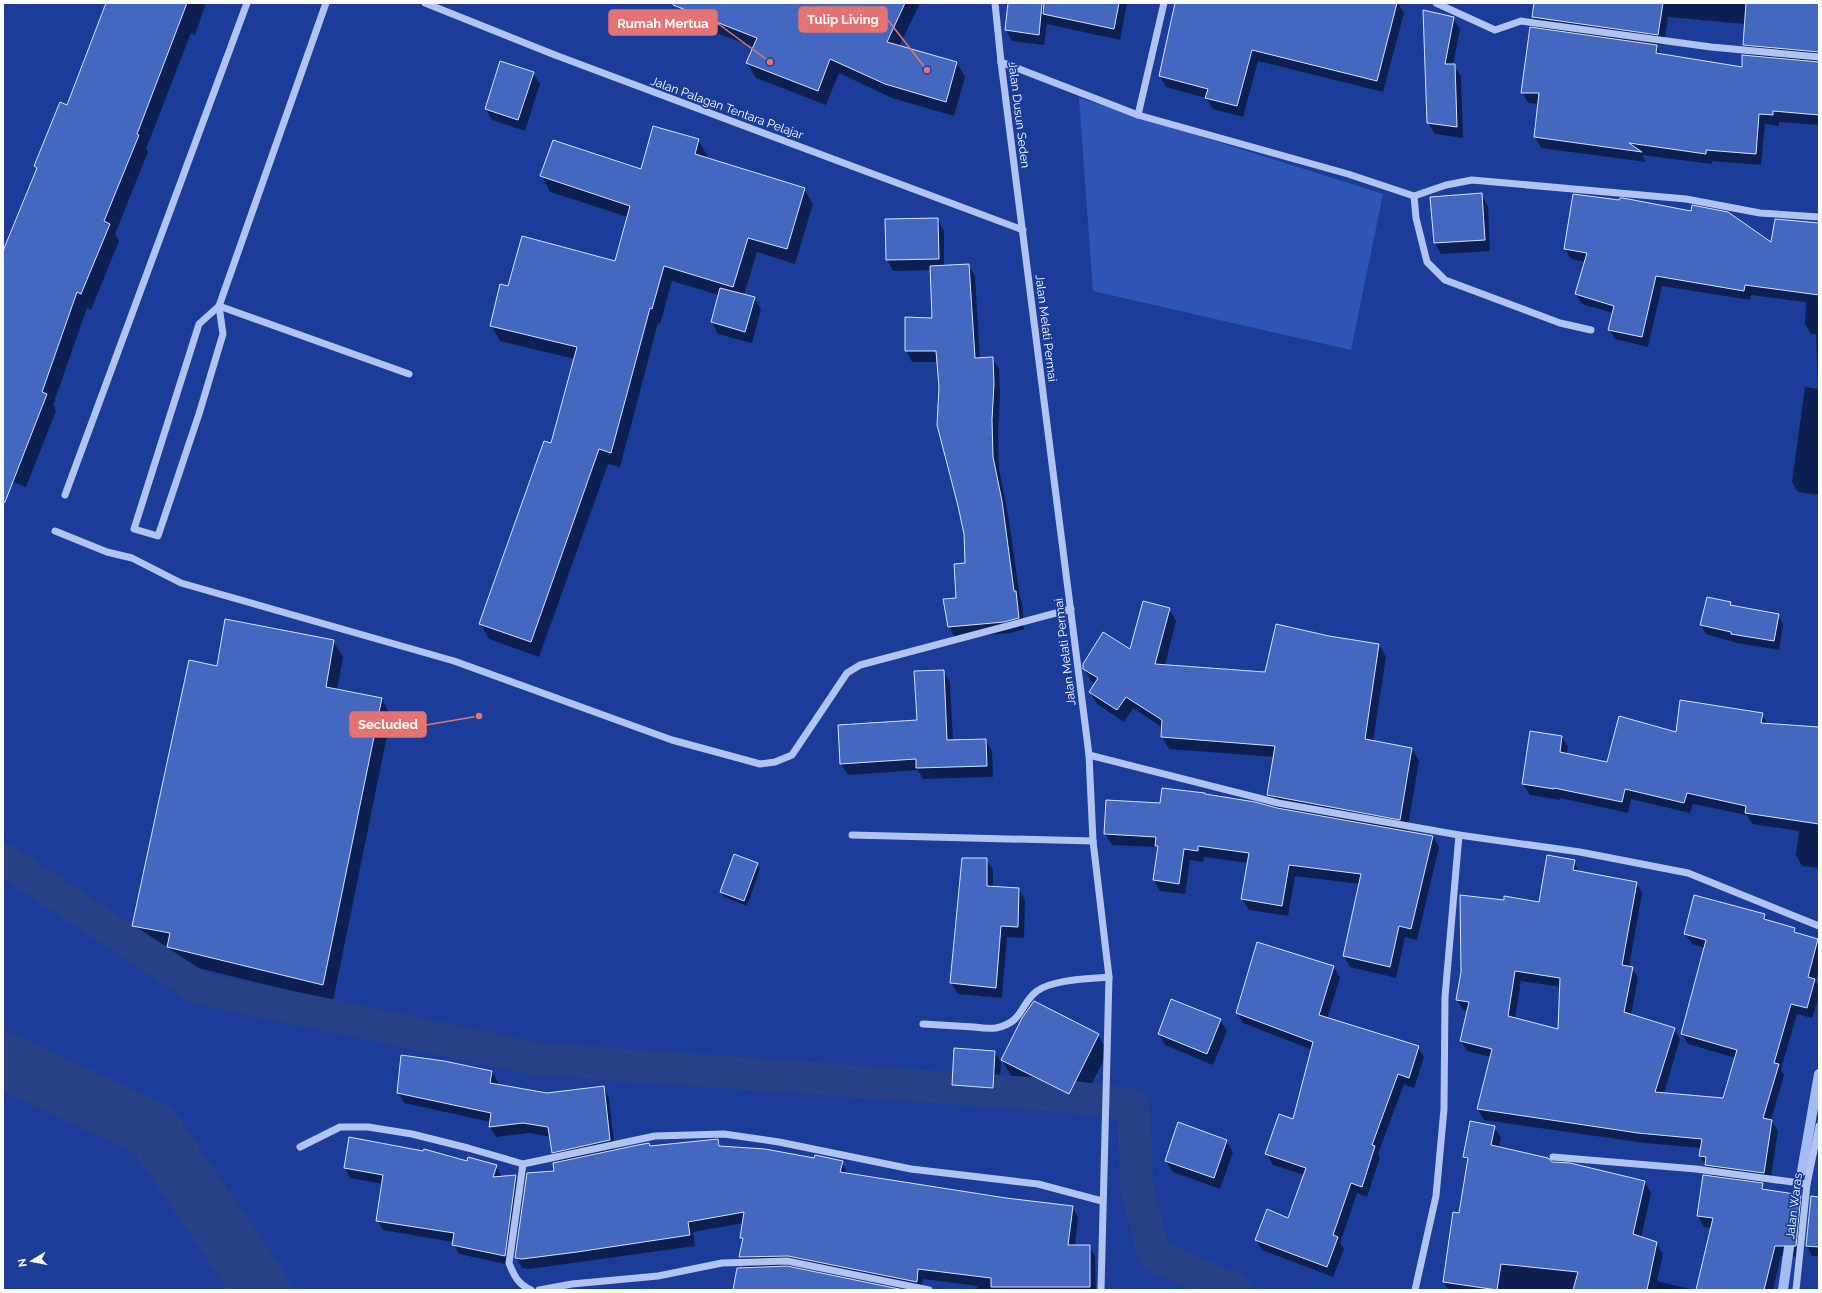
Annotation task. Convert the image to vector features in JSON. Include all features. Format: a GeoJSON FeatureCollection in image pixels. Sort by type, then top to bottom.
{"type":"FeatureCollection","features":[{"type":"Feature","properties":{"kind":"street"},"geometry":{"type":"LineString","coordinates":[[66,495],[248,3]]}},
{"type":"Feature","properties":{"kind":"street"},"geometry":{"type":"LineString","coordinates":[[219,306],[199,324],[134,529],[158,536],[199,414],[223,334],[219,306],[326,3]]}},
{"type":"Feature","properties":{"kind":"street","name":"Jalan Palagan Tentara Pelajar"},"geometry":{"type":"LineString","coordinates":[[425,3],[556,55],[1023,230]]}},
{"type":"Feature","properties":{"kind":"street","name":"Jalan Dusun Seden"},"geometry":{"type":"LineString","coordinates":[[995,3],[1001,62],[1023,230]]}},
{"type":"Feature","properties":{"kind":"street"},"geometry":{"type":"LineString","coordinates":[[1138,115],[1164,3]]}},
{"type":"Feature","properties":{"kind":"street"},"geometry":{"type":"LineString","coordinates":[[1436,3],[1495,30],[1521,21],[1711,47],[1819,57]]}},
{"type":"Feature","properties":{"kind":"street"},"geometry":{"type":"LineString","coordinates":[[1001,62],[1138,115],[1348,174],[1414,196],[1446,185],[1472,180],[1686,199],[1760,212],[1819,217]]}},
{"type":"Feature","properties":{"kind":"street"},"geometry":{"type":"LineString","coordinates":[[1414,196],[1416,218],[1427,262],[1445,280],[1560,323],[1591,330]]}},
{"type":"Feature","properties":{"kind":"street","name":"Jalan Melati Permai"},"geometry":{"type":"LineString","coordinates":[[1023,230],[1072,609],[1089,755],[1093,841],[1108,977],[1102,1201]]}},
{"type":"Feature","properties":{"kind":"street"},"geometry":{"type":"LineString","coordinates":[[219,306],[410,374]]}},
{"type":"Feature","properties":{"kind":"street"},"geometry":{"type":"LineString","coordinates":[[55,531],[107,552],[132,558],[181,583],[454,660],[672,740],[760,764],[775,762],[792,755],[847,673],[860,665],[1072,609]]}},
{"type":"Feature","properties":{"kind":"street"},"geometry":{"type":"LineString","coordinates":[[1089,755],[1278,803],[1459,836],[1580,852],[1688,874],[1819,926]]}},
{"type":"Feature","properties":{"kind":"street"},"geometry":{"type":"LineString","coordinates":[[852,835],[1093,841]]}},
{"type":"Feature","properties":{"kind":"street"},"geometry":{"type":"LineString","coordinates":[[1415,1290],[1436,1196],[1444,1109],[1445,997],[1459,836]]}},
{"type":"Feature","properties":{"kind":"street"},"geometry":{"type":"LineString","coordinates":[[923,1024],[994,1028],[1014,1021],[1020,1015],[1030,998],[1044,988],[1068,981],[1108,977]]}},
{"type":"Feature","properties":{"kind":"street","name":"Jalan Waras"},"geometry":{"type":"LineString","coordinates":[[1796,1290],[1807,1184],[1819,1126]]}},
{"type":"Feature","properties":{"kind":"street"},"geometry":{"type":"LineString","coordinates":[[300,1147],[340,1127],[368,1127],[412,1134],[523,1164],[655,1136],[724,1134],[779,1142],[911,1169],[1038,1184],[1102,1201],[1100,1290]]}},
{"type":"Feature","properties":{"kind":"street"},"geometry":{"type":"LineString","coordinates":[[1553,1157],[1696,1169],[1807,1184]]}},
{"type":"Feature","properties":{"kind":"street"},"geometry":{"type":"LineString","coordinates":[[523,1164],[509,1263],[513,1276],[522,1286],[532,1290]]}},
{"type":"Feature","properties":{"kind":"street"},"geometry":{"type":"LineString","coordinates":[[539,1290],[572,1284],[658,1276],[722,1263],[787,1261],[928,1290]]}},
{"type":"Feature","properties":{"kind":"shaded area"},"geometry":{"type":"Polygon","coordinates":[[[1079,98],[1383,194],[1351,350],[1093,291],[1079,98]]]}},
{"type":"Feature","properties":{"kind":"building"},"geometry":{"type":"Polygon","coordinates":[[[106,3],[187,3],[137,134],[139,135],[104,221],[110,224],[81,294],[77,292],[42,392],[47,394],[5,502],[3,502],[3,251],[37,168],[34,166],[60,102],[67,105],[106,3]]]}},
{"type":"Feature","properties":{"kind":"building"},"geometry":{"type":"Polygon","coordinates":[[[673,3],[905,3],[887,42],[957,62],[946,102],[885,84],[830,59],[818,91],[746,63],[757,38],[673,5],[673,3]]]}},
{"type":"Feature","properties":{"kind":"building"},"geometry":{"type":"Polygon","coordinates":[[[1008,3],[1042,3],[1039,35],[1005,30],[1008,3]]]}},
{"type":"Feature","properties":{"kind":"building"},"geometry":{"type":"Polygon","coordinates":[[[1044,3],[1119,3],[1114,29],[1043,14],[1044,3]]]}},
{"type":"Feature","properties":{"kind":"building"},"geometry":{"type":"Polygon","coordinates":[[[1175,3],[1397,3],[1377,81],[1252,50],[1237,106],[1205,98],[1208,89],[1159,76],[1175,3]]]}},
{"type":"Feature","properties":{"kind":"building"},"geometry":{"type":"Polygon","coordinates":[[[1534,3],[1663,3],[1658,35],[1532,17],[1534,3]]]}},
{"type":"Feature","properties":{"kind":"building"},"geometry":{"type":"Polygon","coordinates":[[[1746,3],[1819,3],[1819,52],[1743,45],[1746,3]]]}},
{"type":"Feature","properties":{"kind":"building"},"geometry":{"type":"Polygon","coordinates":[[[1423,10],[1454,17],[1445,64],[1455,64],[1457,127],[1427,123],[1423,10]]]}},
{"type":"Feature","properties":{"kind":"building"},"geometry":{"type":"Polygon","coordinates":[[[1530,27],[1657,45],[1656,53],[1742,67],[1742,55],[1819,62],[1819,115],[1773,111],[1773,115],[1759,114],[1756,154],[1706,150],[1706,154],[1629,143],[1642,152],[1534,137],[1539,93],[1521,93],[1530,27]]]}},
{"type":"Feature","properties":{"kind":"building"},"geometry":{"type":"Polygon","coordinates":[[[500,61],[534,72],[518,120],[485,109],[500,61]]]}},
{"type":"Feature","properties":{"kind":"building"},"geometry":{"type":"Polygon","coordinates":[[[653,126],[699,139],[695,154],[805,188],[787,249],[748,238],[733,287],[664,266],[652,309],[650,308],[611,453],[599,449],[531,642],[479,624],[544,441],[551,443],[577,347],[490,326],[500,284],[508,286],[522,236],[615,261],[630,206],[540,176],[553,140],[641,169],[653,126]]]}},
{"type":"Feature","properties":{"kind":"building"},"geometry":{"type":"Polygon","coordinates":[[[1482,193],[1485,240],[1434,243],[1430,197],[1482,193]]]}},
{"type":"Feature","properties":{"kind":"building"},"geometry":{"type":"Polygon","coordinates":[[[1573,194],[1619,200],[1620,198],[1623,198],[1691,211],[1692,205],[1728,212],[1771,242],[1775,219],[1819,223],[1819,295],[1745,285],[1744,291],[1656,276],[1642,337],[1608,330],[1614,306],[1575,294],[1587,253],[1564,249],[1573,194]]]}},
{"type":"Feature","properties":{"kind":"building"},"geometry":{"type":"Polygon","coordinates":[[[938,218],[939,259],[886,260],[885,219],[938,218]]]}},
{"type":"Feature","properties":{"kind":"building"},"geometry":{"type":"Polygon","coordinates":[[[969,264],[975,358],[993,357],[993,457],[1002,501],[1019,618],[1004,622],[948,627],[943,599],[956,598],[954,564],[965,563],[964,534],[937,425],[939,387],[936,351],[905,351],[905,317],[932,318],[930,266],[969,264]]]}},
{"type":"Feature","properties":{"kind":"building"},"geometry":{"type":"Polygon","coordinates":[[[720,288],[755,297],[745,332],[711,322],[720,288]]]}},
{"type":"Feature","properties":{"kind":"building"},"geometry":{"type":"Polygon","coordinates":[[[1707,597],[1731,602],[1730,605],[1779,614],[1774,641],[1731,634],[1731,632],[1700,625],[1707,597]]]}},
{"type":"Feature","properties":{"kind":"building"},"geometry":{"type":"Polygon","coordinates":[[[1143,601],[1170,608],[1155,664],[1265,672],[1276,624],[1329,636],[1379,644],[1365,739],[1412,748],[1400,820],[1267,795],[1275,746],[1161,737],[1162,720],[1126,697],[1117,710],[1089,692],[1098,678],[1083,669],[1083,664],[1103,632],[1130,649],[1143,601]]]}},
{"type":"Feature","properties":{"kind":"building"},"geometry":{"type":"Polygon","coordinates":[[[225,619],[334,640],[326,687],[382,698],[323,985],[167,947],[170,933],[132,926],[189,660],[217,666],[225,619]]]}},
{"type":"Feature","properties":{"kind":"building"},"geometry":{"type":"Polygon","coordinates":[[[944,670],[947,740],[986,739],[987,766],[916,768],[916,759],[840,764],[838,725],[917,720],[914,671],[944,670]]]}},
{"type":"Feature","properties":{"kind":"building"},"geometry":{"type":"Polygon","coordinates":[[[1680,700],[1763,713],[1761,723],[1819,727],[1819,824],[1745,813],[1746,806],[1687,793],[1684,803],[1625,789],[1622,802],[1554,788],[1522,784],[1530,731],[1562,736],[1560,752],[1607,762],[1619,716],[1676,732],[1680,700]]]}},
{"type":"Feature","properties":{"kind":"building"},"geometry":{"type":"Polygon","coordinates":[[[1162,788],[1205,793],[1255,802],[1277,808],[1433,836],[1411,929],[1399,926],[1390,967],[1343,956],[1361,874],[1289,865],[1282,906],[1241,899],[1249,853],[1198,846],[1198,851],[1184,849],[1179,884],[1153,880],[1158,846],[1155,846],[1156,837],[1104,834],[1106,800],[1160,803],[1162,788]]]}},
{"type":"Feature","properties":{"kind":"building"},"geometry":{"type":"Polygon","coordinates":[[[734,854],[758,863],[744,901],[720,892],[734,854]]]}},
{"type":"Feature","properties":{"kind":"building"},"geometry":{"type":"Polygon","coordinates":[[[1547,855],[1575,860],[1573,870],[1637,882],[1622,965],[1633,967],[1624,1012],[1675,1028],[1655,1092],[1723,1098],[1737,1050],[1681,1034],[1706,940],[1684,934],[1694,895],[1765,914],[1764,919],[1795,928],[1794,932],[1818,939],[1808,977],[1815,979],[1807,1008],[1791,1004],[1774,1063],[1779,1064],[1763,1118],[1772,1120],[1764,1173],[1705,1165],[1706,1157],[1699,1156],[1702,1139],[1638,1133],[1477,1109],[1492,1049],[1460,1041],[1469,1002],[1456,1000],[1461,972],[1460,895],[1504,900],[1504,896],[1539,902],[1547,855]],[[1515,971],[1508,1016],[1558,1029],[1560,978],[1515,971]]]}},
{"type":"Feature","properties":{"kind":"building"},"geometry":{"type":"Polygon","coordinates":[[[962,858],[987,858],[987,886],[1019,888],[1018,927],[1001,926],[996,988],[950,983],[962,858]]]}},
{"type":"Feature","properties":{"kind":"building"},"geometry":{"type":"Polygon","coordinates":[[[1257,942],[1334,966],[1319,1015],[1419,1046],[1409,1078],[1398,1074],[1372,1145],[1375,1146],[1362,1187],[1351,1183],[1333,1235],[1338,1237],[1327,1267],[1255,1240],[1267,1209],[1288,1218],[1306,1168],[1265,1154],[1279,1114],[1293,1119],[1313,1042],[1236,1013],[1257,942]]]}},
{"type":"Feature","properties":{"kind":"building"},"geometry":{"type":"Polygon","coordinates":[[[1171,999],[1221,1019],[1207,1054],[1158,1034],[1171,999]]]}},
{"type":"Feature","properties":{"kind":"building"},"geometry":{"type":"Polygon","coordinates":[[[1034,1001],[1099,1034],[1069,1094],[1001,1060],[1022,1018],[1034,1001]]]}},
{"type":"Feature","properties":{"kind":"building"},"geometry":{"type":"Polygon","coordinates":[[[954,1048],[995,1051],[993,1088],[952,1085],[954,1048]]]}},
{"type":"Feature","properties":{"kind":"building"},"geometry":{"type":"Polygon","coordinates":[[[401,1055],[444,1061],[492,1071],[490,1083],[547,1093],[604,1086],[610,1140],[552,1153],[548,1127],[523,1123],[489,1127],[491,1113],[397,1093],[401,1055]]]}},
{"type":"Feature","properties":{"kind":"building"},"geometry":{"type":"Polygon","coordinates":[[[1470,1121],[1495,1126],[1491,1145],[1548,1158],[1552,1162],[1570,1163],[1645,1181],[1633,1234],[1657,1242],[1647,1290],[1573,1290],[1578,1272],[1501,1264],[1497,1290],[1443,1282],[1453,1212],[1459,1213],[1468,1158],[1463,1157],[1470,1121]]]}},
{"type":"Feature","properties":{"kind":"building"},"geometry":{"type":"Polygon","coordinates":[[[1178,1122],[1227,1140],[1214,1178],[1165,1161],[1178,1122]]]}},
{"type":"Feature","properties":{"kind":"building"},"geometry":{"type":"Polygon","coordinates":[[[349,1137],[423,1151],[424,1149],[467,1161],[468,1157],[497,1165],[493,1177],[516,1175],[505,1256],[452,1245],[454,1233],[376,1221],[383,1175],[344,1168],[349,1137]]]}},
{"type":"Feature","properties":{"kind":"building"},"geometry":{"type":"Polygon","coordinates":[[[718,1139],[719,1146],[765,1149],[814,1158],[815,1155],[843,1161],[840,1172],[1006,1198],[1073,1206],[1068,1245],[1090,1245],[1090,1287],[991,1287],[991,1278],[918,1269],[917,1282],[788,1256],[739,1257],[743,1238],[740,1238],[744,1212],[688,1222],[690,1235],[577,1252],[522,1259],[515,1258],[527,1173],[554,1171],[553,1163],[649,1143],[650,1146],[718,1139]]]}},
{"type":"Feature","properties":{"kind":"building"},"geometry":{"type":"Polygon","coordinates":[[[1703,1175],[1763,1183],[1762,1189],[1801,1195],[1796,1246],[1775,1246],[1764,1290],[1696,1290],[1713,1218],[1697,1216],[1703,1175]]]}},
{"type":"Feature","properties":{"kind":"building"},"geometry":{"type":"Polygon","coordinates":[[[1811,1196],[1819,1197],[1819,1247],[1806,1246],[1811,1196]]]}},
{"type":"Feature","properties":{"kind":"building"},"geometry":{"type":"Polygon","coordinates":[[[787,1266],[904,1290],[733,1290],[737,1268],[787,1266]]]}},
{"type":"Feature","properties":{"kind":"waterway"},"geometry":{"type":"LineString","coordinates":[[3,859],[199,988],[537,1059],[1064,1096],[1133,1105],[1137,1189],[1154,1255],[1235,1290]]}},
{"type":"Feature","properties":{"kind":"waterway"},"geometry":{"type":"LineString","coordinates":[[3,1060],[154,1131],[262,1290]]}},
{"type":"Feature","properties":{"kind":"waterway"},"geometry":{"type":"LineString","coordinates":[[1802,1171],[1819,1074]]}},
{"type":"Feature","properties":{"kind":"waterway"},"geometry":{"type":"LineString","coordinates":[[1783,1290],[1791,1233]]}},
{"type":"Feature","properties":{"kind":"place","name":"Rumah Mertua"},"geometry":{"type":"Point","coordinates":[770,62]}},
{"type":"Feature","properties":{"kind":"place","name":"Tulip Living"},"geometry":{"type":"Point","coordinates":[927,70]}},
{"type":"Feature","properties":{"kind":"place","name":"Secluded"},"geometry":{"type":"Point","coordinates":[479,716]}}]}
